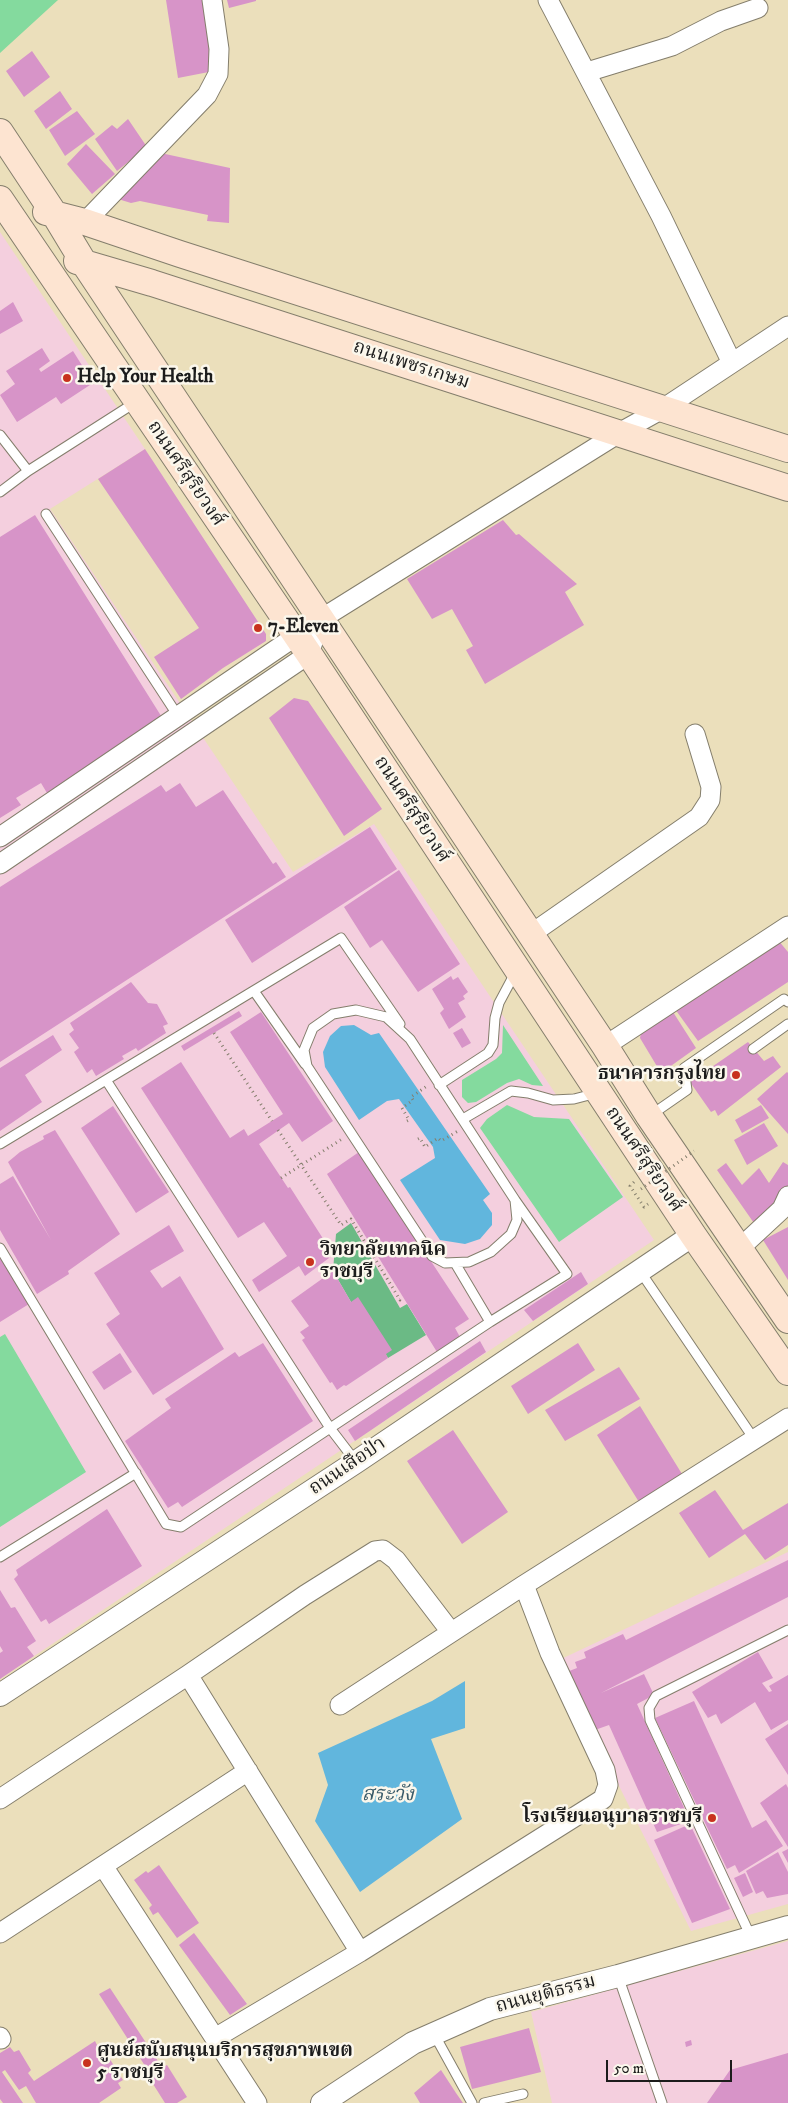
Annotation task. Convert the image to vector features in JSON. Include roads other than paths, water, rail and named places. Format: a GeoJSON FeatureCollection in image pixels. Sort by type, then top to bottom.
{"type":"FeatureCollection","features":[{"type":"Feature","properties":{"kind":"main road"},"geometry":{"type":"LineString","coordinates":[[0,132],[55,215]]}},
{"type":"Feature","properties":{"kind":"main road","name":"ถนนเพชรเกษม"},"geometry":{"type":"LineString","coordinates":[[4,213],[27,209],[38,210],[85,222],[788,449]]}},
{"type":"Feature","properties":{"kind":"main road","name":"ถนนศรีสุริยวงศ์"},"geometry":{"type":"LineString","coordinates":[[4,213],[33,249],[137,402],[302,646],[597,1093],[788,1372]]}},
{"type":"Feature","properties":{"kind":"main road","name":"ถนนศรีสุริยวงศ์"},"geometry":{"type":"LineString","coordinates":[[55,215],[84,263],[531,934],[649,1116],[788,1320]]}},
{"type":"Feature","properties":{"kind":"main road","name":"ถนนเพชรเกษม"},"geometry":{"type":"LineString","coordinates":[[33,249],[180,292],[788,488]]}},
{"type":"Feature","properties":{"kind":"main road"},"geometry":{"type":"LineString","coordinates":[[693,1235],[717,1218]]}},
{"type":"Feature","properties":{"kind":"street"},"geometry":{"type":"LineString","coordinates":[[85,222],[207,95],[218,74],[219,49],[212,0]]}},
{"type":"Feature","properties":{"kind":"street"},"geometry":{"type":"LineString","coordinates":[[548,0],[661,216],[732,362]]}},
{"type":"Feature","properties":{"kind":"street"},"geometry":{"type":"LineString","coordinates":[[587,72],[672,46],[721,21],[758,8]]}},
{"type":"Feature","properties":{"kind":"street"},"geometry":{"type":"LineString","coordinates":[[0,864],[50,830],[302,646],[321,620],[619,432],[664,408],[788,326]]}},
{"type":"Feature","properties":{"kind":"street"},"geometry":{"type":"LineString","coordinates":[[0,837],[178,717],[302,646]]}},
{"type":"Feature","properties":{"kind":"street"},"geometry":{"type":"LineString","coordinates":[[531,934],[699,818],[710,800],[711,787],[695,734]]}},
{"type":"Feature","properties":{"kind":"street"},"geometry":{"type":"LineString","coordinates":[[38,812],[50,830]]}},
{"type":"Feature","properties":{"kind":"street"},"geometry":{"type":"LineString","coordinates":[[605,1046],[788,926]]}},
{"type":"Feature","properties":{"kind":"street"},"geometry":{"type":"LineString","coordinates":[[740,1248],[782,1209],[788,1196]]}},
{"type":"Feature","properties":{"kind":"street","name":"ถนนเสือป่า"},"geometry":{"type":"LineString","coordinates":[[0,1695],[356,1462],[693,1235]]}},
{"type":"Feature","properties":{"kind":"street"},"geometry":{"type":"LineString","coordinates":[[340,1705],[524,1585],[788,1418]]}},
{"type":"Feature","properties":{"kind":"street"},"geometry":{"type":"LineString","coordinates":[[0,1799],[305,1595],[375,1551],[383,1550],[396,1560],[451,1632]]}},
{"type":"Feature","properties":{"kind":"street"},"geometry":{"type":"LineString","coordinates":[[215,2038],[360,1952],[603,1799],[608,1785],[605,1770],[550,1653],[524,1585]]}},
{"type":"Feature","properties":{"kind":"street"},"geometry":{"type":"LineString","coordinates":[[188,1675],[360,1952]]}},
{"type":"Feature","properties":{"kind":"street"},"geometry":{"type":"LineString","coordinates":[[0,1933],[248,1771]]}},
{"type":"Feature","properties":{"kind":"street"},"geometry":{"type":"LineString","coordinates":[[103,1866],[257,2103]]}},
{"type":"Feature","properties":{"kind":"street","name":"ถนนยุติธรรม"},"geometry":{"type":"LineString","coordinates":[[322,2103],[413,2043],[490,2009],[618,1976],[788,1927]]}},
{"type":"Feature","properties":{"kind":"lane"},"geometry":{"type":"LineString","coordinates":[[0,492],[28,470],[137,402]]}},
{"type":"Feature","properties":{"kind":"lane"},"geometry":{"type":"LineString","coordinates":[[0,435],[28,470]]}},
{"type":"Feature","properties":{"kind":"lane"},"geometry":{"type":"LineString","coordinates":[[46,514],[178,717]]}},
{"type":"Feature","properties":{"kind":"lane"},"geometry":{"type":"LineString","coordinates":[[0,1144],[341,938],[566,1274],[490,1322],[181,1527],[166,1524],[0,1248]]}},
{"type":"Feature","properties":{"kind":"lane"},"geometry":{"type":"LineString","coordinates":[[439,1084],[488,1053],[493,1045],[495,1018],[499,1003],[517,970]]}},
{"type":"Feature","properties":{"kind":"lane"},"geometry":{"type":"LineString","coordinates":[[254,991],[307,1066],[432,1256],[446,1264],[469,1262],[491,1252],[511,1234],[517,1220],[515,1200]]}},
{"type":"Feature","properties":{"kind":"lane"},"geometry":{"type":"LineString","coordinates":[[649,1116],[690,1089],[684,1068],[784,999],[788,1002]]}},
{"type":"Feature","properties":{"kind":"lane"},"geometry":{"type":"LineString","coordinates":[[307,1066],[304,1050],[313,1028],[333,1014],[356,1010],[386,1017],[410,1039]]}},
{"type":"Feature","properties":{"kind":"lane"},"geometry":{"type":"LineString","coordinates":[[753,1049],[788,1024]]}},
{"type":"Feature","properties":{"kind":"lane"},"geometry":{"type":"LineString","coordinates":[[106,1080],[330,1428],[356,1462]]}},
{"type":"Feature","properties":{"kind":"lane"},"geometry":{"type":"LineString","coordinates":[[463,1119],[499,1096],[511,1091],[528,1093],[553,1100],[574,1099],[597,1093]]}},
{"type":"Feature","properties":{"kind":"lane"},"geometry":{"type":"LineString","coordinates":[[455,1263],[490,1322]]}},
{"type":"Feature","properties":{"kind":"lane"},"geometry":{"type":"LineString","coordinates":[[640,1271],[754,1439]]}},
{"type":"Feature","properties":{"kind":"lane"},"geometry":{"type":"LineString","coordinates":[[0,1557],[136,1473]]}},
{"type":"Feature","properties":{"kind":"lane"},"geometry":{"type":"LineString","coordinates":[[751,1938],[650,1720],[649,1708],[656,1696],[788,1630]]}},
{"type":"Feature","properties":{"kind":"lane"},"geometry":{"type":"LineString","coordinates":[[618,1976],[662,2103]]}},
{"type":"Feature","properties":{"kind":"lane"},"geometry":{"type":"LineString","coordinates":[[434,2034],[472,2103]]}},
{"type":"Feature","properties":{"kind":"lane"},"geometry":{"type":"LineString","coordinates":[[484,2103],[523,2094]]}},
{"type":"Feature","properties":{"kind":"water"},"geometry":{"type":"Polygon","coordinates":[[[354,1025],[371,1035],[379,1033],[490,1194],[483,1200],[492,1213],[492,1225],[480,1239],[465,1244],[440,1240],[400,1180],[435,1158],[433,1147],[399,1099],[387,1101],[359,1120],[325,1067],[323,1052],[330,1036],[341,1026],[354,1025]]]}},
{"type":"Feature","properties":{"kind":"water","name":"สระวัง"},"geometry":{"type":"Polygon","coordinates":[[[465,1681],[465,1728],[431,1739],[462,1819],[360,1892],[315,1821],[328,1785],[318,1753],[432,1701],[465,1681]]]}},
{"type":"Feature","properties":{"kind":"place","name":"Help Your Health"},"geometry":{"type":"Point","coordinates":[67,378]}},
{"type":"Feature","properties":{"kind":"place","name":"7-Eleven"},"geometry":{"type":"Point","coordinates":[258,628]}},
{"type":"Feature","properties":{"kind":"place","name":"ธนาคารกรุงไทย"},"geometry":{"type":"Point","coordinates":[736,1075]}},
{"type":"Feature","properties":{"kind":"place","name":"วิทยาลัยเทคนิค ราชบุรี"},"geometry":{"type":"Point","coordinates":[310,1262]}},
{"type":"Feature","properties":{"kind":"place","name":"โรงเรียนอนุบาลราชบุรี"},"geometry":{"type":"Point","coordinates":[712,1818]}},
{"type":"Feature","properties":{"kind":"place","name":"ศูนย์สนับสนุนบริการสุขภาพเขต 5 ราชบุรี"},"geometry":{"type":"Point","coordinates":[87,2063]}}]}
